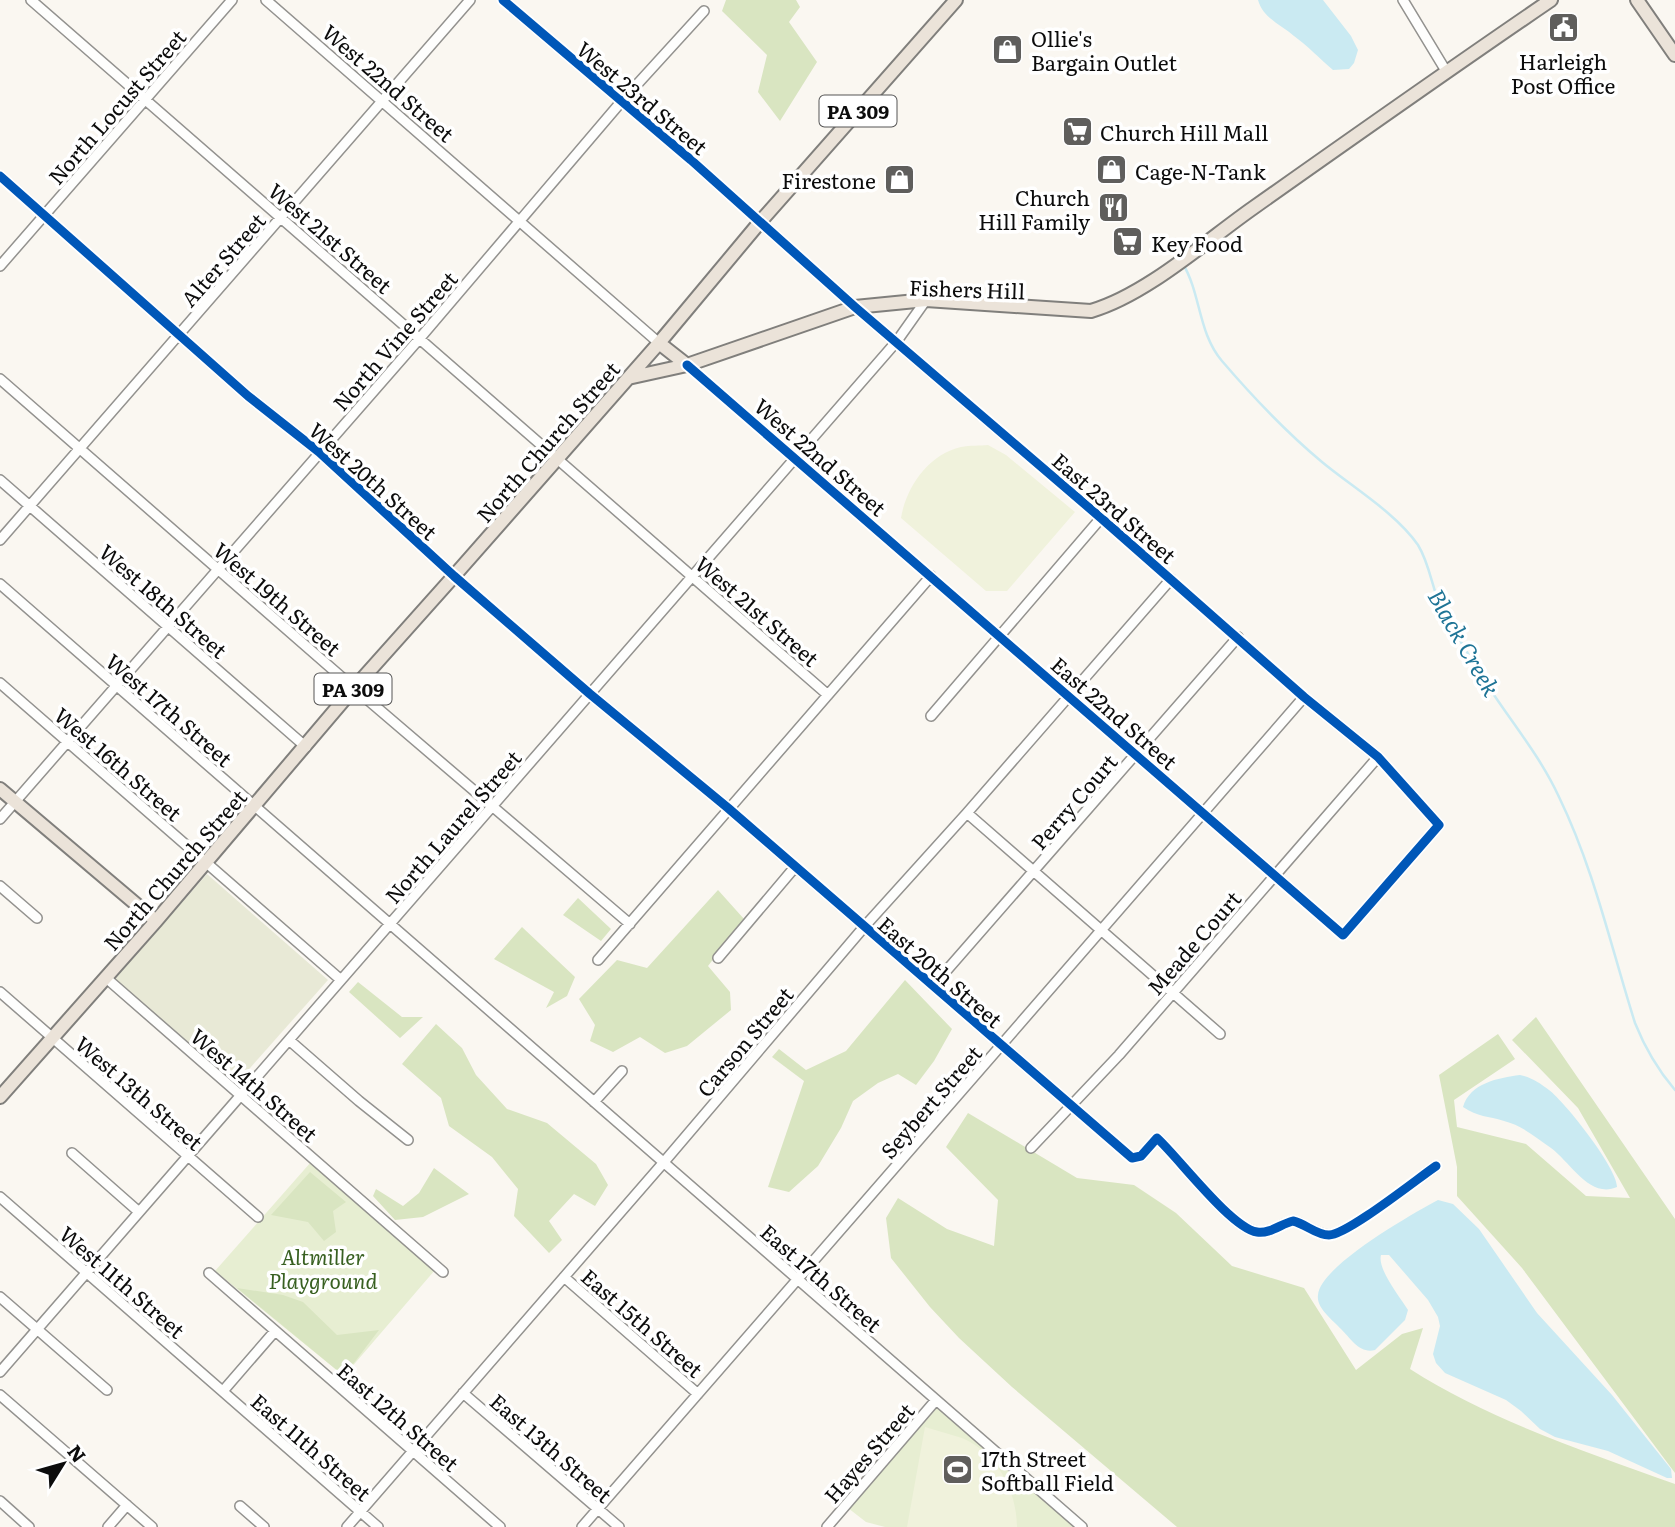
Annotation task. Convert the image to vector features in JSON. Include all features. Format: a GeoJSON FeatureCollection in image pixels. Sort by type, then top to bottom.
{"type":"FeatureCollection","features":[{"type":"Feature","properties":{"kind":"main road","name":"North Church Street"},"geometry":{"type":"LineString","coordinates":[[0,1097],[956,0]]}},
{"type":"Feature","properties":{"kind":"main road","name":"Fishers Hill"},"geometry":{"type":"LineString","coordinates":[[627,379],[687,365],[855,307],[926,300],[1091,311],[1111,305],[1162,273],[1552,0]]}},
{"type":"Feature","properties":{"kind":"main road"},"geometry":{"type":"LineString","coordinates":[[1637,0],[1675,55]]}},
{"type":"Feature","properties":{"kind":"main road","name":"West 22nd Street"},"geometry":{"type":"LineString","coordinates":[[659,343],[687,365]]}},
{"type":"Feature","properties":{"kind":"main road"},"geometry":{"type":"LineString","coordinates":[[0,789],[156,921]]}},
{"type":"Feature","properties":{"kind":"street","name":"West 21st Street"},"geometry":{"type":"LineString","coordinates":[[31,0],[828,695]]}},
{"type":"Feature","properties":{"kind":"street","name":"North Locust Street"},"geometry":{"type":"LineString","coordinates":[[0,266],[232,0]]}},
{"type":"Feature","properties":{"kind":"street","name":"West 22nd Street"},"geometry":{"type":"LineString","coordinates":[[266,0],[659,343]]}},
{"type":"Feature","properties":{"kind":"street","name":"Alter Street"},"geometry":{"type":"LineString","coordinates":[[0,540],[470,0]]}},
{"type":"Feature","properties":{"kind":"street","name":"West 23rd Street"},"geometry":{"type":"LineString","coordinates":[[503,0],[760,222]]}},
{"type":"Feature","properties":{"kind":"street"},"geometry":{"type":"LineString","coordinates":[[1403,0],[1447,71]]}},
{"type":"Feature","properties":{"kind":"street","name":"North Vine Street"},"geometry":{"type":"LineString","coordinates":[[0,818],[420,338],[621,102],[704,11]]}},
{"type":"Feature","properties":{"kind":"street","name":"West 20th Street"},"geometry":{"type":"LineString","coordinates":[[0,176],[248,396],[319,452],[386,511],[454,576],[590,694],[728,808]]}},
{"type":"Feature","properties":{"kind":"street","name":"East 23rd Street"},"geometry":{"type":"LineString","coordinates":[[760,222],[1304,697],[1378,757],[1439,825],[1343,935],[1275,875]]}},
{"type":"Feature","properties":{"kind":"street","name":"North Laurel Street"},"geometry":{"type":"LineString","coordinates":[[0,1372],[897,341],[926,300]]}},
{"type":"Feature","properties":{"kind":"street","name":"West 22nd Street"},"geometry":{"type":"LineString","coordinates":[[687,365],[932,576]]}},
{"type":"Feature","properties":{"kind":"street","name":"West 19th Street"},"geometry":{"type":"LineString","coordinates":[[0,379],[630,924]]}},
{"type":"Feature","properties":{"kind":"street","name":"West 18th Street"},"geometry":{"type":"LineString","coordinates":[[0,480],[306,747]]}},
{"type":"Feature","properties":{"kind":"street"},"geometry":{"type":"LineString","coordinates":[[931,716],[1101,518]]}},
{"type":"Feature","properties":{"kind":"street"},"geometry":{"type":"LineString","coordinates":[[598,960],[932,576]]}},
{"type":"Feature","properties":{"kind":"street","name":"East 22nd Street"},"geometry":{"type":"LineString","coordinates":[[932,576],[1275,875]]}},
{"type":"Feature","properties":{"kind":"street","name":"Carson Street"},"geometry":{"type":"LineString","coordinates":[[347,1527],[664,1163],[864,927],[1171,579]]}},
{"type":"Feature","properties":{"kind":"street","name":"West 17th Street"},"geometry":{"type":"LineString","coordinates":[[0,584],[538,1053]]}},
{"type":"Feature","properties":{"kind":"street","name":"Perry Court"},"geometry":{"type":"LineString","coordinates":[[933,986],[1238,637]]}},
{"type":"Feature","properties":{"kind":"street","name":"West 16th Street"},"geometry":{"type":"LineString","coordinates":[[0,683],[341,980]]}},
{"type":"Feature","properties":{"kind":"street","name":"Seybert Street"},"geometry":{"type":"LineString","coordinates":[[582,1527],[1304,697]]}},
{"type":"Feature","properties":{"kind":"street","name":"Meade Court"},"geometry":{"type":"LineString","coordinates":[[1031,1148],[1118,1055],[1378,757]]}},
{"type":"Feature","properties":{"kind":"street","name":"East 20th Street"},"geometry":{"type":"LineString","coordinates":[[728,808],[1132,1158],[1141,1156],[1157,1138],[1206,1192],[1245,1228],[1267,1232],[1293,1221],[1318,1233],[1332,1235],[1349,1228],[1436,1166]]}},
{"type":"Feature","properties":{"kind":"street"},"geometry":{"type":"LineString","coordinates":[[967,813],[1220,1034]]}},
{"type":"Feature","properties":{"kind":"street"},"geometry":{"type":"LineString","coordinates":[[718,958],[795,867]]}},
{"type":"Feature","properties":{"kind":"street"},"geometry":{"type":"LineString","coordinates":[[0,886],[37,918]]}},
{"type":"Feature","properties":{"kind":"street","name":"West 14th Street"},"geometry":{"type":"LineString","coordinates":[[105,977],[443,1272]]}},
{"type":"Feature","properties":{"kind":"street","name":"West 13th Street"},"geometry":{"type":"LineString","coordinates":[[0,992],[258,1217]]}},
{"type":"Feature","properties":{"kind":"street"},"geometry":{"type":"LineString","coordinates":[[289,1040],[408,1140]]}},
{"type":"Feature","properties":{"kind":"street","name":"East 17th Street"},"geometry":{"type":"LineString","coordinates":[[538,1053],[1082,1527]]}},
{"type":"Feature","properties":{"kind":"street"},"geometry":{"type":"LineString","coordinates":[[594,1102],[622,1071]]}},
{"type":"Feature","properties":{"kind":"street"},"geometry":{"type":"LineString","coordinates":[[72,1153],[139,1212]]}},
{"type":"Feature","properties":{"kind":"street","name":"West 11th Street"},"geometry":{"type":"LineString","coordinates":[[0,1197],[223,1391]]}},
{"type":"Feature","properties":{"kind":"street","name":"East 12th Street"},"geometry":{"type":"LineString","coordinates":[[209,1273],[500,1527]]}},
{"type":"Feature","properties":{"kind":"street","name":"East 15th Street"},"geometry":{"type":"LineString","coordinates":[[564,1277],[698,1394]]}},
{"type":"Feature","properties":{"kind":"street"},"geometry":{"type":"LineString","coordinates":[[0,1297],[107,1391]]}},
{"type":"Feature","properties":{"kind":"street"},"geometry":{"type":"LineString","coordinates":[[223,1391],[275,1331]]}},
{"type":"Feature","properties":{"kind":"street","name":"East 11th Street"},"geometry":{"type":"LineString","coordinates":[[223,1391],[378,1527]]}},
{"type":"Feature","properties":{"kind":"street","name":"East 13th Street"},"geometry":{"type":"LineString","coordinates":[[463,1393],[619,1527]]}},
{"type":"Feature","properties":{"kind":"street"},"geometry":{"type":"LineString","coordinates":[[0,1395],[152,1527]]}},
{"type":"Feature","properties":{"kind":"street","name":"Hayes Street"},"geometry":{"type":"LineString","coordinates":[[827,1527],[936,1401]]}},
{"type":"Feature","properties":{"kind":"street"},"geometry":{"type":"LineString","coordinates":[[0,1501],[29,1527]]}},
{"type":"Feature","properties":{"kind":"street"},"geometry":{"type":"LineString","coordinates":[[108,1527],[127,1505]]}},
{"type":"Feature","properties":{"kind":"street"},"geometry":{"type":"LineString","coordinates":[[240,1506],[264,1527]]}},
{"type":"Feature","properties":{"kind":"green space"},"geometry":{"type":"Polygon","coordinates":[[[726,0],[796,0],[800,7],[789,22],[817,62],[780,121],[758,92],[767,55],[722,11],[726,0]]]}},
{"type":"Feature","properties":{"kind":"green space"},"geometry":{"type":"Polygon","coordinates":[[[988,445],[1006,455],[1075,512],[1007,591],[986,591],[901,518],[908,495],[929,464],[949,451],[964,446],[988,445]]]}},
{"type":"Feature","properties":{"kind":"green space"},"geometry":{"type":"Polygon","coordinates":[[[207,874],[328,980],[235,1085],[115,979],[207,874]]]}},
{"type":"Feature","properties":{"kind":"green space"},"geometry":{"type":"Polygon","coordinates":[[[718,890],[744,919],[708,966],[730,992],[731,1010],[687,1046],[665,1053],[640,1037],[613,1052],[590,1041],[595,1025],[579,999],[617,960],[647,968],[718,890]]]}},
{"type":"Feature","properties":{"kind":"green space"},"geometry":{"type":"Polygon","coordinates":[[[578,898],[611,929],[601,941],[563,915],[578,898]]]}},
{"type":"Feature","properties":{"kind":"green space"},"geometry":{"type":"Polygon","coordinates":[[[522,927],[575,977],[567,996],[546,1008],[554,992],[494,959],[522,927]]]}},
{"type":"Feature","properties":{"kind":"green space"},"geometry":{"type":"Polygon","coordinates":[[[905,980],[952,1029],[934,1061],[916,1085],[898,1074],[878,1083],[853,1101],[841,1128],[818,1166],[789,1192],[768,1187],[804,1081],[772,1057],[779,1049],[806,1070],[846,1051],[905,980]]]}},
{"type":"Feature","properties":{"kind":"green space"},"geometry":{"type":"Polygon","coordinates":[[[358,982],[402,1017],[423,1017],[400,1038],[349,992],[358,982]]]}},
{"type":"Feature","properties":{"kind":"green space"},"geometry":{"type":"Polygon","coordinates":[[[1536,1017],[1675,1219],[1675,1473],[1522,1268],[1457,1196],[1457,1167],[1439,1075],[1498,1034],[1515,1059],[1454,1100],[1457,1127],[1526,1144],[1586,1196],[1630,1198],[1578,1108],[1512,1040],[1536,1017]]]}},
{"type":"Feature","properties":{"kind":"green space"},"geometry":{"type":"Polygon","coordinates":[[[436,1024],[462,1048],[476,1075],[507,1109],[547,1123],[596,1164],[608,1185],[595,1206],[574,1194],[549,1221],[562,1240],[549,1253],[514,1216],[518,1189],[492,1157],[449,1126],[441,1098],[402,1064],[436,1024]]]}},
{"type":"Feature","properties":{"kind":"green space"},"geometry":{"type":"Polygon","coordinates":[[[968,1113],[1077,1178],[1134,1185],[1176,1213],[1232,1266],[1304,1288],[1356,1370],[1402,1334],[1423,1328],[1410,1369],[1505,1419],[1675,1484],[1675,1527],[1177,1527],[1012,1387],[959,1338],[891,1258],[886,1218],[898,1198],[947,1229],[994,1246],[998,1200],[946,1147],[968,1113]]]}},
{"type":"Feature","properties":{"kind":"green space","name":"Altmiller Playground"},"geometry":{"type":"Polygon","coordinates":[[[311,1162],[435,1270],[344,1376],[215,1271],[311,1162]]]}},
{"type":"Feature","properties":{"kind":"green space"},"geometry":{"type":"Polygon","coordinates":[[[434,1168],[469,1194],[423,1217],[395,1220],[373,1196],[376,1189],[403,1206],[419,1193],[434,1168]]]}},
{"type":"Feature","properties":{"kind":"green space"},"geometry":{"type":"Polygon","coordinates":[[[310,1172],[346,1202],[333,1211],[336,1232],[324,1241],[308,1222],[271,1215],[310,1172]]]}},
{"type":"Feature","properties":{"kind":"green space"},"geometry":{"type":"Polygon","coordinates":[[[237,1288],[283,1295],[303,1302],[337,1335],[379,1330],[344,1376],[237,1288]]]}},
{"type":"Feature","properties":{"kind":"green space"},"geometry":{"type":"Polygon","coordinates":[[[938,1407],[1075,1527],[885,1527],[866,1522],[848,1508],[938,1407]]]}},
{"type":"Feature","properties":{"kind":"green space","name":"17th Street Softball Field"},"geometry":{"type":"Polygon","coordinates":[[[925,1427],[962,1438],[995,1463],[1009,1487],[1017,1527],[907,1527],[925,1427]]]}},
{"type":"Feature","properties":{"kind":"water"},"geometry":{"type":"Polygon","coordinates":[[[1258,0],[1323,0],[1351,36],[1358,50],[1354,63],[1349,69],[1333,70],[1268,16],[1258,0]]]}},
{"type":"Feature","properties":{"kind":"water"},"geometry":{"type":"Polygon","coordinates":[[[1520,1075],[1542,1085],[1567,1108],[1609,1166],[1617,1187],[1598,1188],[1590,1184],[1529,1132],[1510,1123],[1478,1115],[1463,1107],[1478,1087],[1494,1080],[1520,1075]]]}},
{"type":"Feature","properties":{"kind":"water"},"geometry":{"type":"Polygon","coordinates":[[[1438,1200],[1453,1204],[1479,1229],[1537,1313],[1612,1395],[1671,1469],[1672,1478],[1608,1451],[1555,1437],[1540,1429],[1506,1400],[1445,1373],[1436,1363],[1433,1354],[1440,1326],[1438,1317],[1428,1300],[1389,1255],[1381,1255],[1382,1268],[1408,1310],[1405,1320],[1375,1350],[1365,1350],[1356,1345],[1326,1314],[1318,1295],[1323,1283],[1334,1270],[1369,1242],[1438,1200]]]}},
{"type":"Feature","properties":{"kind":"waterway","name":"Black Creek"},"geometry":{"type":"LineString","coordinates":[[1175,250],[1180,258]]}},
{"type":"Feature","properties":{"kind":"waterway","name":"Black Creek"},"geometry":{"type":"LineString","coordinates":[[1183,264],[1208,338],[1222,361],[1295,438],[1386,511],[1418,545],[1444,614],[1487,685],[1537,757],[1559,797],[1592,880],[1635,1023],[1652,1058],[1675,1090]]}},
{"type":"Feature","properties":{"kind":"cycle path"},"geometry":{"type":"LineString","coordinates":[[503,0],[691,160],[855,307],[1304,697],[1378,757],[1439,825],[1343,935],[687,365]]}},
{"type":"Feature","properties":{"kind":"cycle path"},"geometry":{"type":"LineString","coordinates":[[0,176],[248,396],[319,452],[454,576],[590,694],[728,808],[1132,1158],[1141,1156],[1157,1138],[1219,1206],[1246,1228],[1262,1232],[1293,1221],[1329,1235],[1338,1233],[1366,1217],[1436,1166]]}},
{"type":"Feature","properties":{"kind":"place","name":"Harleigh Post Office"},"geometry":{"type":"Point","coordinates":[1563,28]}},
{"type":"Feature","properties":{"kind":"place","name":"Ollie's Bargain Outlet"},"geometry":{"type":"Point","coordinates":[1008,49]}},
{"type":"Feature","properties":{"kind":"place","name":"Church Hill Mall"},"geometry":{"type":"Point","coordinates":[1077,131]}},
{"type":"Feature","properties":{"kind":"place","name":"Cage-N-Tank"},"geometry":{"type":"Point","coordinates":[1112,170]}},
{"type":"Feature","properties":{"kind":"place","name":"Firestone"},"geometry":{"type":"Point","coordinates":[899,179]}},
{"type":"Feature","properties":{"kind":"place","name":"Church Hill Family"},"geometry":{"type":"Point","coordinates":[1113,208]}},
{"type":"Feature","properties":{"kind":"place","name":"Key Food"},"geometry":{"type":"Point","coordinates":[1128,242]}},
{"type":"Feature","properties":{"kind":"place","name":"17th Street Softball Field"},"geometry":{"type":"Point","coordinates":[958,1469]}}]}
